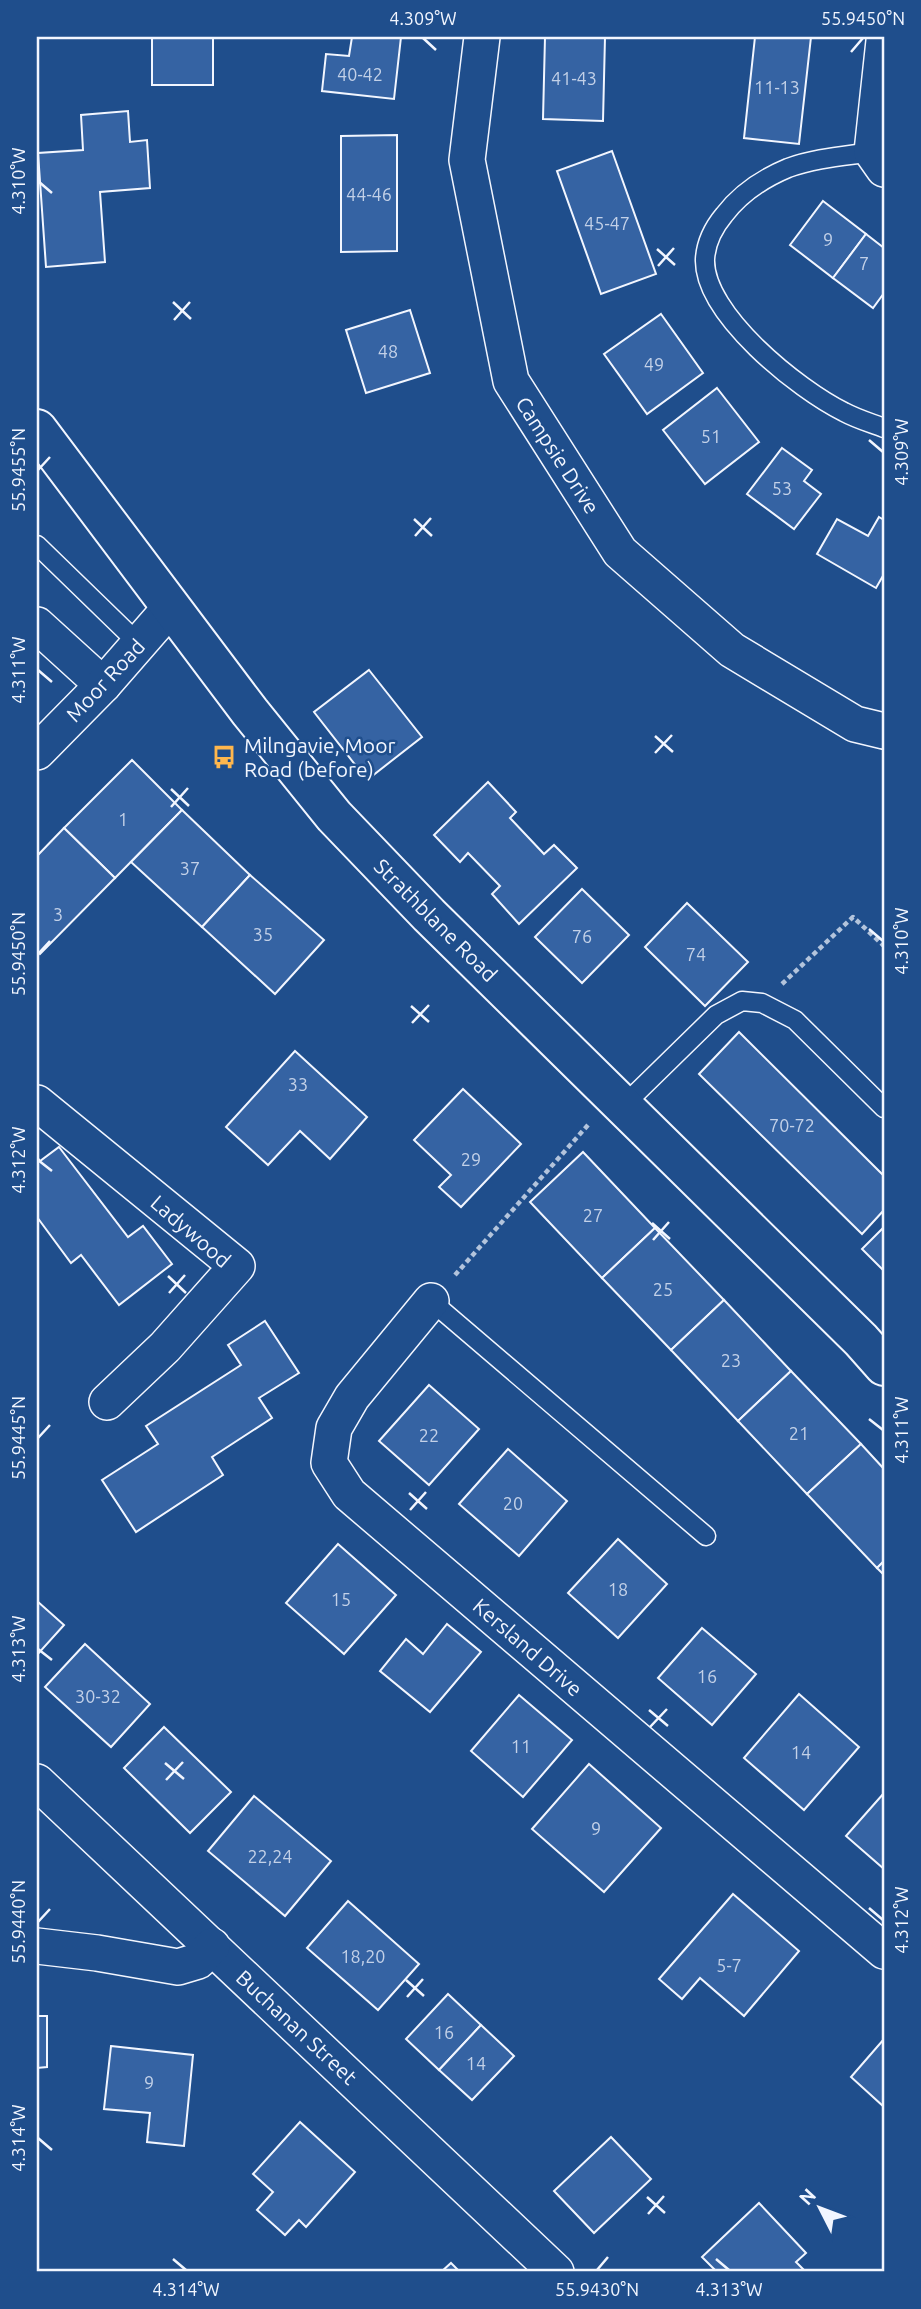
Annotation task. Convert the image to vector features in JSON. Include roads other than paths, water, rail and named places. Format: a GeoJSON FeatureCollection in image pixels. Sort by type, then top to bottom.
{"type":"FeatureCollection","features":[{"type":"Feature","properties":{"kind":"main road","name":"Strathblane Road"},"geometry":{"type":"LineString","coordinates":[[37,429],[250,712],[334,816],[429,915],[862,1339],[884,1366]]}},
{"type":"Feature","properties":{"kind":"street","name":"Campsie Drive"},"geometry":{"type":"LineString","coordinates":[[482,37],[467,160],[511,381],[620,552],[732,650],[855,724],[884,731]]}},
{"type":"Feature","properties":{"kind":"street"},"geometry":{"type":"LineString","coordinates":[[878,160],[884,41]]}},
{"type":"Feature","properties":{"kind":"street","name":"Moor Road"},"geometry":{"type":"LineString","coordinates":[[37,752],[103,685],[172,607]]}},
{"type":"Feature","properties":{"kind":"street"},"geometry":{"type":"LineString","coordinates":[[37,625],[103,685]]}},
{"type":"Feature","properties":{"kind":"street","name":"Ladywood"},"geometry":{"type":"LineString","coordinates":[[37,1103],[237,1266],[165,1347],[107,1402]]}},
{"type":"Feature","properties":{"kind":"street","name":"Kersland Drive"},"geometry":{"type":"LineString","coordinates":[[431,1301],[352,1398],[334,1428],[329,1463],[349,1494],[884,1951]]}},
{"type":"Feature","properties":{"kind":"street","name":"Buchanan Street"},"geometry":{"type":"LineString","coordinates":[[37,1782],[556,2272]]}},
{"type":"Feature","properties":{"kind":"street"},"geometry":{"type":"LineString","coordinates":[[37,1946],[178,1967],[198,1961],[212,1947]]}},
{"type":"Feature","properties":{"kind":"lane"},"geometry":{"type":"LineString","coordinates":[[878,160],[816,160],[789,168],[766,180],[729,207],[709,239],[705,259],[708,276],[723,311],[765,355],[799,384],[846,414],[884,428]]}},
{"type":"Feature","properties":{"kind":"lane"},"geometry":{"type":"LineString","coordinates":[[37,545],[139,644]]}},
{"type":"Feature","properties":{"kind":"lane"},"geometry":{"type":"LineString","coordinates":[[619,1100],[716,1015],[742,1001],[762,1003],[795,1020],[884,1108]]}},
{"type":"Feature","properties":{"kind":"lane"},"geometry":{"type":"LineString","coordinates":[[431,1301],[706,1535]]}},
{"type":"Feature","properties":{"kind":"place","name":"Milngavie, Moor Road (before)"},"geometry":{"type":"Point","coordinates":[224,757]}}]}
